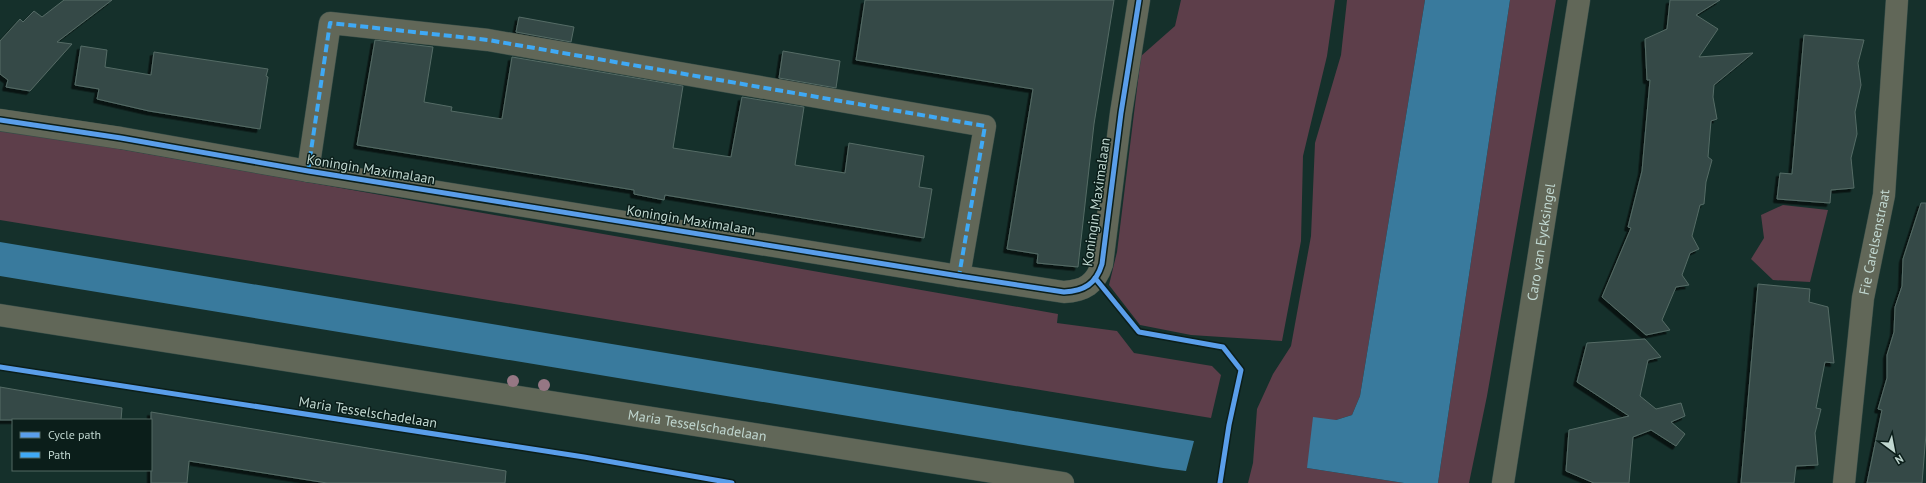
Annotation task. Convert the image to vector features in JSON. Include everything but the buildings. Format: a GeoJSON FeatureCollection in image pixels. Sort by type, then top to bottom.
{"type":"FeatureCollection","features":[{"type":"Feature","properties":{"kind":"street","name":"Koningin Maximalaan"},"geometry":{"type":"LineString","coordinates":[[0,120],[121,138],[308,171],[959,276],[1064,292],[1076,292],[1086,287],[1095,278],[1102,264],[1121,113],[1139,0]]}},
{"type":"Feature","properties":{"kind":"street","name":"Caro van Eycksingel"},"geometry":{"type":"LineString","coordinates":[[1502,483],[1579,0]]}},
{"type":"Feature","properties":{"kind":"street","name":"Fie Carelsenstraat"},"geometry":{"type":"LineString","coordinates":[[1844,483],[1863,298],[1884,195],[1897,0]]}},
{"type":"Feature","properties":{"kind":"street"},"geometry":{"type":"LineString","coordinates":[[308,171],[330,23],[488,40],[985,126],[959,276]]}},
{"type":"Feature","properties":{"kind":"street","name":"Maria Tesselschadelaan"},"geometry":{"type":"LineString","coordinates":[[0,315],[1024,480],[1063,483]]}},
{"type":"Feature","properties":{"kind":"shaded area"},"geometry":{"type":"Polygon","coordinates":[[[1181,0],[1335,0],[1327,56],[1303,156],[1301,241],[1282,341],[1191,335],[1140,325],[1109,285],[1117,252],[1141,56],[1175,26],[1181,0]]]}},
{"type":"Feature","properties":{"kind":"shaded area"},"geometry":{"type":"Polygon","coordinates":[[[1347,0],[1425,0],[1360,396],[1352,415],[1336,420],[1307,468],[1404,483],[1248,483],[1253,463],[1257,409],[1273,374],[1291,346],[1311,236],[1315,143],[1341,55],[1347,0]]]}},
{"type":"Feature","properties":{"kind":"shaded area"},"geometry":{"type":"Polygon","coordinates":[[[1510,0],[1556,0],[1487,396],[1469,483],[1438,483],[1510,0]]]}},
{"type":"Feature","properties":{"kind":"shaded area"},"geometry":{"type":"Polygon","coordinates":[[[0,128],[1058,314],[1057,323],[1117,331],[1134,353],[1212,366],[1221,375],[1211,418],[0,220],[0,128]]]}},
{"type":"Feature","properties":{"kind":"shaded area"},"geometry":{"type":"Polygon","coordinates":[[[1783,205],[1828,210],[1810,282],[1773,280],[1751,259],[1764,238],[1761,215],[1783,205]]]}},
{"type":"Feature","properties":{"kind":"water"},"geometry":{"type":"Polygon","coordinates":[[[1425,0],[1510,0],[1438,483],[1404,483],[1307,468],[1313,417],[1336,420],[1352,415],[1360,396],[1425,0]]]}},
{"type":"Feature","properties":{"kind":"water"},"geometry":{"type":"Polygon","coordinates":[[[0,242],[1194,441],[1186,471],[1163,468],[0,276],[0,242]]]}},
{"type":"Feature","properties":{"kind":"marked path"},"geometry":{"type":"LineString","coordinates":[[308,171],[330,23],[488,40],[985,126],[959,276]]}},
{"type":"Feature","properties":{"kind":"cycle path"},"geometry":{"type":"LineString","coordinates":[[0,120],[121,138],[308,171],[1064,292],[1078,290],[1088,285],[1096,277],[1102,264],[1121,113],[1139,0]]}},
{"type":"Feature","properties":{"kind":"cycle path"},"geometry":{"type":"LineString","coordinates":[[1095,278],[1139,332],[1223,347],[1241,370],[1229,425],[1220,483]]}},
{"type":"Feature","properties":{"kind":"cycle path"},"geometry":{"type":"LineString","coordinates":[[0,367],[584,457],[732,483]]}}]}
